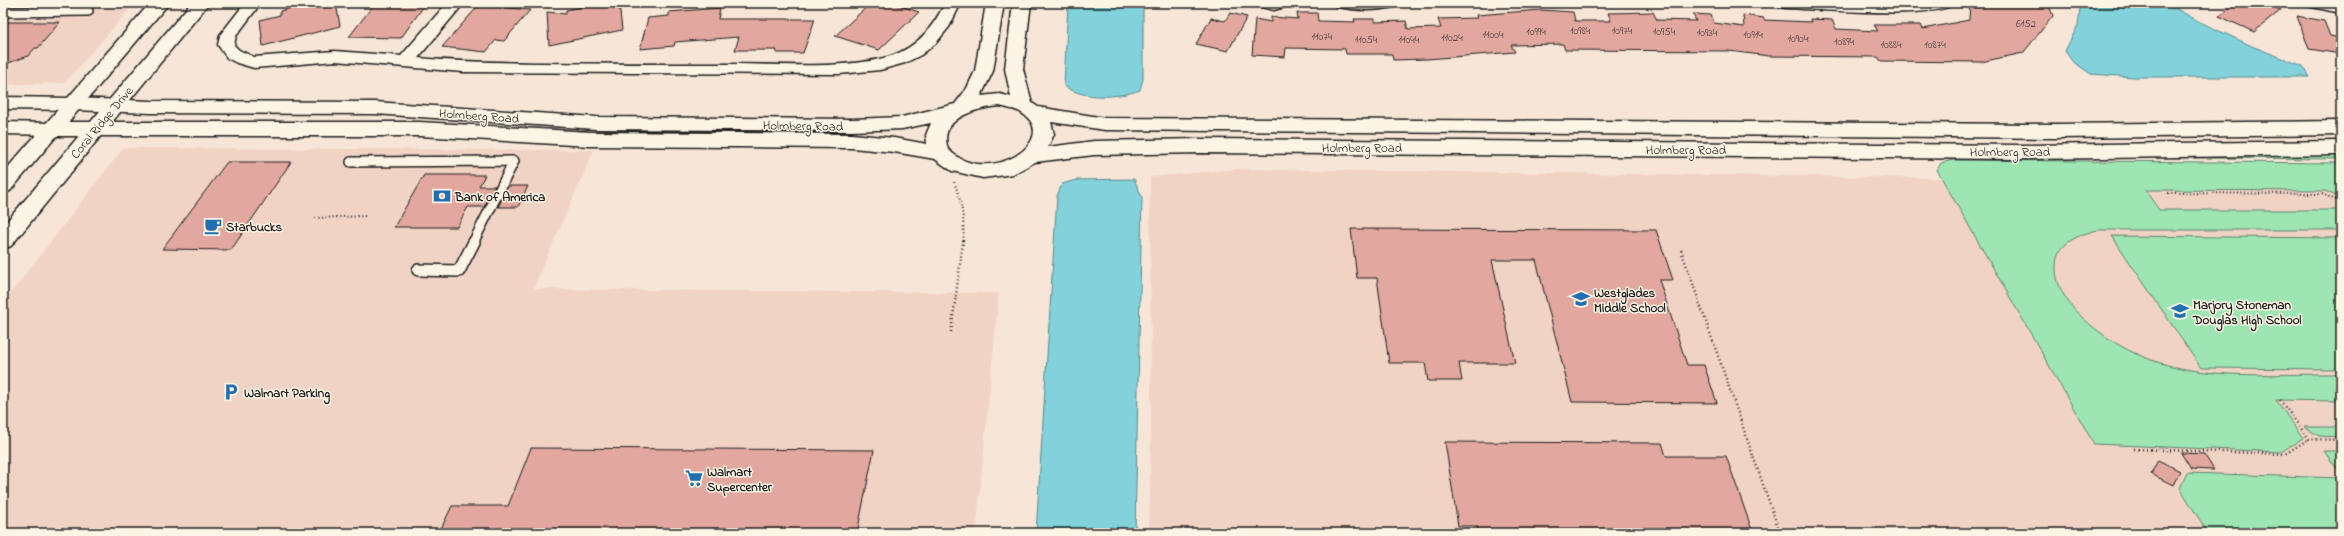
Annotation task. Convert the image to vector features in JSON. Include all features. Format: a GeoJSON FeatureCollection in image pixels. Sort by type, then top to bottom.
{"type":"FeatureCollection","features":[{"type":"Feature","properties":{"kind":"street"},"geometry":{"type":"LineString","coordinates":[[3,186],[160,3]]}},
{"type":"Feature","properties":{"kind":"street","name":"Coral Ridge Drive"},"geometry":{"type":"LineString","coordinates":[[3,241],[94,129],[200,3]]}},
{"type":"Feature","properties":{"kind":"street"},"geometry":{"type":"LineString","coordinates":[[253,3],[228,35],[226,45],[230,53],[239,58],[255,62],[306,57],[361,56],[453,67],[490,68],[848,69],[898,60],[925,46],[940,29],[954,3]]}},
{"type":"Feature","properties":{"kind":"street"},"geometry":{"type":"LineString","coordinates":[[406,61],[456,3]]}},
{"type":"Feature","properties":{"kind":"street"},"geometry":{"type":"LineString","coordinates":[[959,109],[994,100],[1012,102],[1029,109],[1043,123],[1045,134],[1041,146],[1032,156],[1019,165],[1002,170],[984,171],[967,169],[952,163],[942,154],[937,146],[936,137],[945,119],[959,109],[976,89],[984,71],[995,3]]}},
{"type":"Feature","properties":{"kind":"street"},"geometry":{"type":"LineString","coordinates":[[1022,3],[1014,70],[1029,109]]}},
{"type":"Feature","properties":{"kind":"street"},"geometry":{"type":"LineString","coordinates":[[1264,3],[1274,5],[1282,3]]}},
{"type":"Feature","properties":{"kind":"street"},"geometry":{"type":"LineString","coordinates":[[1341,3],[1365,5],[1392,3]]}},
{"type":"Feature","properties":{"kind":"street"},"geometry":{"type":"LineString","coordinates":[[1785,3],[1861,7],[1935,7],[1947,3]]}},
{"type":"Feature","properties":{"kind":"street"},"geometry":{"type":"LineString","coordinates":[[2313,3],[2341,8]]}},
{"type":"Feature","properties":{"kind":"street","name":"Holmberg Road"},"geometry":{"type":"LineString","coordinates":[[3,103],[114,106],[375,108],[596,123],[844,125],[902,124],[959,109]]}},
{"type":"Feature","properties":{"kind":"street","name":"Holmberg Road"},"geometry":{"type":"LineString","coordinates":[[1029,109],[1105,124],[1288,127],[1902,131],[2341,128]]}},
{"type":"Feature","properties":{"kind":"street","name":"Holmberg Road"},"geometry":{"type":"LineString","coordinates":[[3,128],[420,129],[590,139],[852,141],[894,145],[942,154]]}},
{"type":"Feature","properties":{"kind":"street","name":"Holmberg Road"},"geometry":{"type":"LineString","coordinates":[[1032,156],[1094,148],[1201,146],[2022,152],[2341,148]]}},
{"type":"Feature","properties":{"kind":"lane"},"geometry":{"type":"LineString","coordinates":[[3,12],[88,11]]}},
{"type":"Feature","properties":{"kind":"lane"},"geometry":{"type":"LineString","coordinates":[[351,162],[514,161],[459,271],[418,270]]}},
{"type":"Feature","properties":{"kind":"path"},"geometry":{"type":"LineString","coordinates":[[951,332],[965,233],[961,200],[952,178]]}},
{"type":"Feature","properties":{"kind":"path"},"geometry":{"type":"LineString","coordinates":[[2168,193],[2322,194],[2341,202]]}},
{"type":"Feature","properties":{"kind":"path"},"geometry":{"type":"LineString","coordinates":[[316,218],[366,216]]}},
{"type":"Feature","properties":{"kind":"path"},"geometry":{"type":"LineString","coordinates":[[1681,250],[1780,533]]}},
{"type":"Feature","properties":{"kind":"path"},"geometry":{"type":"LineString","coordinates":[[2280,400],[2309,440]]}},
{"type":"Feature","properties":{"kind":"path"},"geometry":{"type":"LineString","coordinates":[[2134,449],[2285,454],[2309,440],[2341,440]]}},
{"type":"Feature","properties":{"kind":"shaded area"},"geometry":{"type":"Polygon","coordinates":[[[3,3],[135,3],[65,83],[3,85],[3,3]]]}},
{"type":"Feature","properties":{"kind":"shaded area"},"geometry":{"type":"Polygon","coordinates":[[[123,148],[594,150],[533,289],[999,293],[976,533],[3,533],[3,303],[123,148]]]}},
{"type":"Feature","properties":{"kind":"shaded area","name":"Westglades Middle School"},"geometry":{"type":"Polygon","coordinates":[[[1236,169],[1942,178],[2341,172],[2341,533],[1149,533],[1151,421],[1150,177],[1236,169]]]}},
{"type":"Feature","properties":{"kind":"green space"},"geometry":{"type":"Polygon","coordinates":[[[2341,153],[2341,159],[2070,157],[2341,153]]]}},
{"type":"Feature","properties":{"kind":"green space"},"geometry":{"type":"Polygon","coordinates":[[[1953,160],[2341,163],[2341,198],[2325,191],[2145,190],[2159,210],[2341,210],[2341,230],[2098,230],[2077,237],[2070,241],[2060,251],[2057,258],[2056,274],[2064,296],[2079,315],[2114,342],[2144,357],[2174,367],[2206,372],[2272,375],[2341,374],[2341,401],[2276,400],[2303,438],[2281,452],[2094,444],[1937,170],[1941,163],[1953,160]]]}},
{"type":"Feature","properties":{"kind":"green space"},"geometry":{"type":"Polygon","coordinates":[[[2112,236],[2341,238],[2341,369],[2201,368],[2112,236]]]}},
{"type":"Feature","properties":{"kind":"green space"},"geometry":{"type":"Polygon","coordinates":[[[2304,427],[2341,427],[2341,437],[2319,436],[2304,427]]]}},
{"type":"Feature","properties":{"kind":"green space"},"geometry":{"type":"Polygon","coordinates":[[[2324,451],[2341,451],[2341,469],[2337,469],[2324,451]]]}},
{"type":"Feature","properties":{"kind":"green space"},"geometry":{"type":"Polygon","coordinates":[[[2187,473],[2341,478],[2341,533],[2208,533],[2180,488],[2187,473]]]}},
{"type":"Feature","properties":{"kind":"water"},"geometry":{"type":"Polygon","coordinates":[[[1068,3],[1143,3],[1143,79],[1140,90],[1122,95],[1091,96],[1072,91],[1064,86],[1068,3]]]}},
{"type":"Feature","properties":{"kind":"water"},"geometry":{"type":"Polygon","coordinates":[[[2076,3],[2166,3],[2198,21],[2254,47],[2303,66],[2310,77],[2133,77],[2091,74],[2072,61],[2065,51],[2078,25],[2080,9],[2076,3]]]}},
{"type":"Feature","properties":{"kind":"water"},"geometry":{"type":"Polygon","coordinates":[[[1134,179],[1142,197],[1135,533],[1036,533],[1057,196],[1062,184],[1076,180],[1134,179]]]}},
{"type":"Feature","properties":{"kind":"building"},"geometry":{"type":"Polygon","coordinates":[[[311,3],[336,3],[340,26],[263,46],[260,20],[280,15],[280,11],[311,3]]]}},
{"type":"Feature","properties":{"kind":"building"},"geometry":{"type":"Polygon","coordinates":[[[375,3],[426,3],[401,38],[349,37],[375,3]]]}},
{"type":"Feature","properties":{"kind":"building"},"geometry":{"type":"Polygon","coordinates":[[[601,3],[619,3],[622,30],[549,45],[547,12],[566,14],[566,10],[601,3]]]}},
{"type":"Feature","properties":{"kind":"building"},"geometry":{"type":"Polygon","coordinates":[[[871,3],[892,3],[919,12],[879,50],[835,36],[871,3]]]}},
{"type":"Feature","properties":{"kind":"building"},"geometry":{"type":"Polygon","coordinates":[[[1970,3],[2048,3],[2053,16],[2023,53],[1981,62],[1881,61],[1878,57],[1769,56],[1729,51],[1565,50],[1563,44],[1511,45],[1515,52],[1427,59],[1393,60],[1392,54],[1346,54],[1345,49],[1286,48],[1285,57],[1252,55],[1255,19],[1271,22],[1271,17],[1298,19],[1297,13],[1317,13],[1318,21],[1355,22],[1354,19],[1375,19],[1375,22],[1406,21],[1408,29],[1441,28],[1438,19],[1477,18],[1476,15],[1540,10],[1573,12],[1575,21],[1611,21],[1608,13],[1653,12],[1657,20],[1696,21],[1693,14],[1711,15],[1714,23],[1744,27],[1743,15],[1764,18],[1764,20],[1811,22],[1810,19],[1832,20],[1836,29],[1878,31],[1874,25],[1921,25],[1923,29],[1969,20],[1970,3]]]}},
{"type":"Feature","properties":{"kind":"building"},"geometry":{"type":"Polygon","coordinates":[[[2236,3],[2245,3],[2252,6],[2256,3],[2264,3],[2281,10],[2254,32],[2219,16],[2236,3]]]}},
{"type":"Feature","properties":{"kind":"building"},"geometry":{"type":"Polygon","coordinates":[[[479,5],[530,10],[504,41],[496,40],[486,52],[442,47],[479,5]]]}},
{"type":"Feature","properties":{"kind":"building"},"geometry":{"type":"Polygon","coordinates":[[[720,8],[718,19],[815,19],[803,53],[776,53],[777,50],[735,50],[739,37],[675,42],[674,46],[640,49],[648,18],[669,16],[669,12],[720,8]]]}},
{"type":"Feature","properties":{"kind":"building"},"geometry":{"type":"Polygon","coordinates":[[[1230,13],[1247,17],[1228,51],[1196,44],[1211,18],[1225,21],[1230,13]]]}},
{"type":"Feature","properties":{"kind":"building"},"geometry":{"type":"Polygon","coordinates":[[[2297,16],[2324,21],[2330,36],[2341,38],[2341,54],[2309,49],[2297,16]]]}},
{"type":"Feature","properties":{"kind":"building"},"geometry":{"type":"Polygon","coordinates":[[[8,22],[60,22],[38,48],[35,48],[28,56],[3,65],[3,27],[8,22]]]}},
{"type":"Feature","properties":{"kind":"building"},"geometry":{"type":"Polygon","coordinates":[[[227,162],[291,162],[231,250],[162,249],[227,162]]]}},
{"type":"Feature","properties":{"kind":"building","name":"Bank of America"},"geometry":{"type":"Polygon","coordinates":[[[424,175],[485,175],[479,186],[495,186],[484,207],[468,207],[457,227],[394,227],[424,175]]]}},
{"type":"Feature","properties":{"kind":"building"},"geometry":{"type":"Polygon","coordinates":[[[508,186],[528,186],[518,207],[498,207],[508,186]]]}},
{"type":"Feature","properties":{"kind":"building"},"geometry":{"type":"Polygon","coordinates":[[[1351,229],[1656,230],[1673,280],[1659,280],[1687,365],[1704,365],[1717,403],[1572,402],[1536,260],[1492,260],[1515,363],[1459,363],[1462,381],[1428,381],[1425,363],[1389,363],[1377,278],[1357,278],[1351,229]]]}},
{"type":"Feature","properties":{"kind":"building"},"geometry":{"type":"Polygon","coordinates":[[[1445,442],[1662,443],[1666,456],[1726,456],[1753,533],[1479,533],[1477,526],[1458,526],[1445,442]]]}},
{"type":"Feature","properties":{"kind":"building","name":"Walmart Supercenter"},"geometry":{"type":"Polygon","coordinates":[[[531,448],[874,450],[857,533],[439,533],[452,506],[508,506],[531,448]]]}},
{"type":"Feature","properties":{"kind":"building"},"geometry":{"type":"Polygon","coordinates":[[[2181,453],[2204,454],[2214,470],[2191,469],[2181,453]]]}},
{"type":"Feature","properties":{"kind":"building"},"geometry":{"type":"Polygon","coordinates":[[[2158,460],[2180,471],[2173,485],[2151,474],[2158,460]]]}},
{"type":"Feature","properties":{"kind":"place","name":"Bank of America"},"geometry":{"type":"Point","coordinates":[442,196]}},
{"type":"Feature","properties":{"kind":"place","name":"Starbucks"},"geometry":{"type":"Point","coordinates":[213,226]}},
{"type":"Feature","properties":{"kind":"place","name":"Westglades Middle School"},"geometry":{"type":"Point","coordinates":[1581,299]}},
{"type":"Feature","properties":{"kind":"place","name":"Marjory Stoneman Douglas High School"},"geometry":{"type":"Point","coordinates":[2180,311]}},
{"type":"Feature","properties":{"kind":"place","name":"Walmart Parking"},"geometry":{"type":"Point","coordinates":[231,392]}},
{"type":"Feature","properties":{"kind":"place","name":"Walmart Supercenter"},"geometry":{"type":"Point","coordinates":[694,478]}}]}
